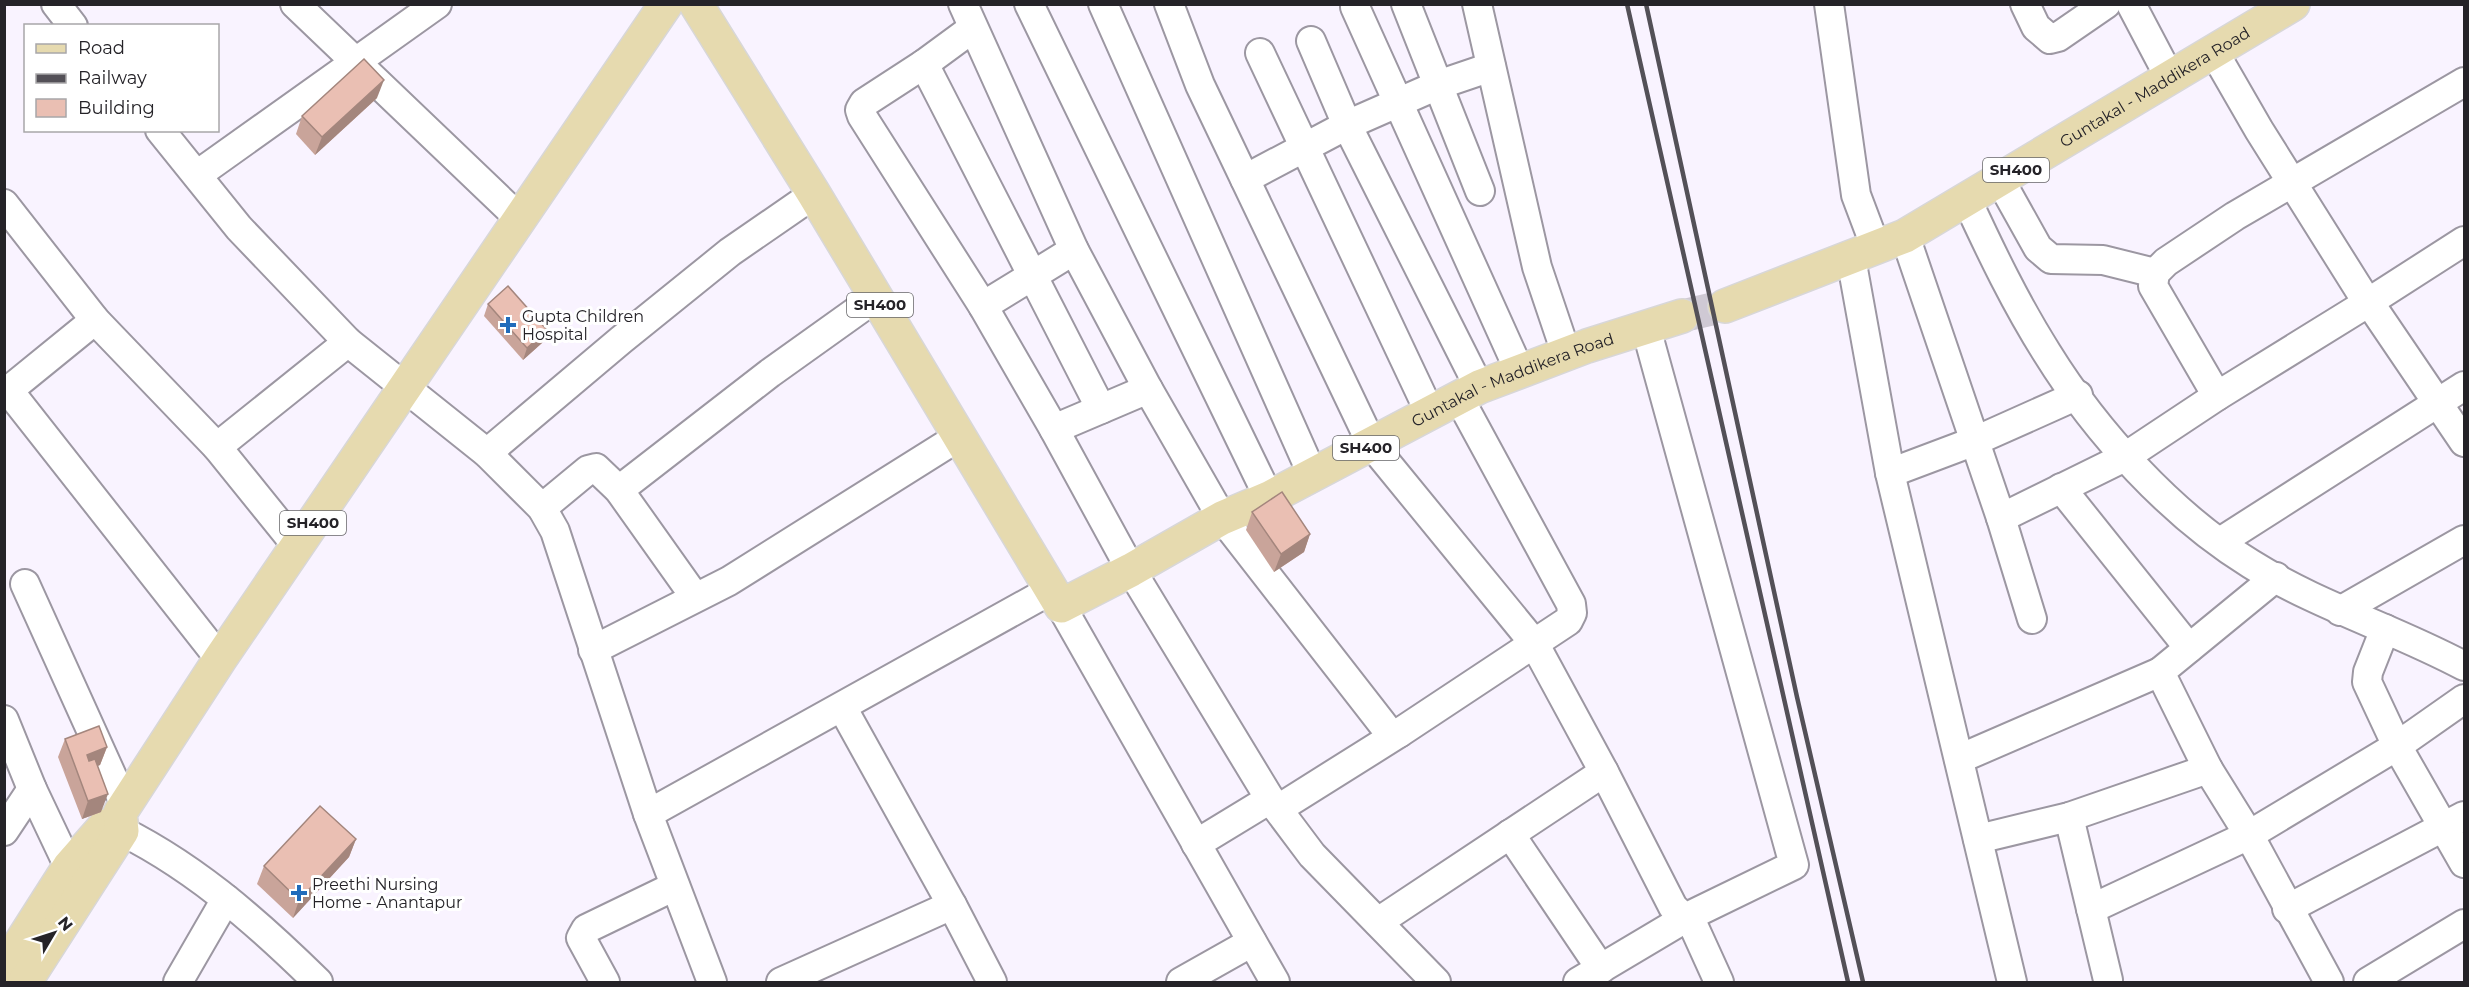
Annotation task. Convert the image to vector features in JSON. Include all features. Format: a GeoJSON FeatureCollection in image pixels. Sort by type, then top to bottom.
{"type":"FeatureCollection","features":[{"type":"Feature","properties":{"kind":"main road","name":"SH400"},"geometry":{"type":"LineString","coordinates":[[25,982],[118,818],[220,659],[666,4]]}},
{"type":"Feature","properties":{"kind":"main road","name":"SH400"},"geometry":{"type":"LineString","coordinates":[[696,4],[960,436],[1056,598]]}},
{"type":"Feature","properties":{"kind":"main road","name":"Guntakal - Maddikera Road"},"geometry":{"type":"LineString","coordinates":[[1725,306],[1877,248],[1967,200],[2214,52],[2278,8]]}},
{"type":"Feature","properties":{"kind":"main road","name":"Guntakal - Maddikera Road"},"geometry":{"type":"LineString","coordinates":[[1056,598],[1131,570],[1222,518],[1269,498],[1469,393],[1519,370],[1682,316]]}},
{"type":"Feature","properties":{"kind":"main road","name":"SH400"},"geometry":{"type":"LineString","coordinates":[[4,969],[69,867],[118,818]]}},
{"type":"Feature","properties":{"kind":"street"},"geometry":{"type":"LineString","coordinates":[[56,4],[71,24]]}},
{"type":"Feature","properties":{"kind":"street"},"geometry":{"type":"LineString","coordinates":[[197,175],[438,4]]}},
{"type":"Feature","properties":{"kind":"street"},"geometry":{"type":"LineString","coordinates":[[1029,4],[1269,498]]}},
{"type":"Feature","properties":{"kind":"street"},"geometry":{"type":"LineString","coordinates":[[1103,4],[1313,476]]}},
{"type":"Feature","properties":{"kind":"street"},"geometry":{"type":"LineString","coordinates":[[1169,4],[1200,85],[1372,445],[1534,643],[1604,772],[1673,907],[1680,914],[1689,916]]}},
{"type":"Feature","properties":{"kind":"street"},"geometry":{"type":"LineString","coordinates":[[1406,4],[1480,191]]}},
{"type":"Feature","properties":{"kind":"street"},"geometry":{"type":"LineString","coordinates":[[1477,4],[1537,267],[1566,353]]}},
{"type":"Feature","properties":{"kind":"street"},"geometry":{"type":"LineString","coordinates":[[1829,4],[1856,195],[1877,248],[1975,441],[2032,619]]}},
{"type":"Feature","properties":{"kind":"street"},"geometry":{"type":"LineString","coordinates":[[2025,4],[2036,27],[2050,39],[2058,37],[2106,4]]}},
{"type":"Feature","properties":{"kind":"street"},"geometry":{"type":"LineString","coordinates":[[2131,4],[2170,78]]}},
{"type":"Feature","properties":{"kind":"street"},"geometry":{"type":"LineString","coordinates":[[304,7],[355,62],[520,219]]}},
{"type":"Feature","properties":{"kind":"street"},"geometry":{"type":"LineString","coordinates":[[1355,7],[1519,370]]}},
{"type":"Feature","properties":{"kind":"street"},"geometry":{"type":"LineString","coordinates":[[1399,734],[1388,731],[1222,518],[1148,389],[1074,250],[968,16],[924,64],[864,103],[860,110],[862,116],[983,306],[1131,570],[1274,804],[1312,855],[1436,982]]}},
{"type":"Feature","properties":{"kind":"street"},"geometry":{"type":"LineString","coordinates":[[1196,844],[1274,804],[1399,734],[1568,621],[1572,613],[1571,604],[1469,393],[1311,41]]}},
{"type":"Feature","properties":{"kind":"street"},"geometry":{"type":"LineString","coordinates":[[2214,52],[2292,183],[2362,294],[2464,442]]}},
{"type":"Feature","properties":{"kind":"street"},"geometry":{"type":"LineString","coordinates":[[1260,53],[1430,413]]}},
{"type":"Feature","properties":{"kind":"street"},"geometry":{"type":"LineString","coordinates":[[924,64],[1034,274],[1101,409]]}},
{"type":"Feature","properties":{"kind":"street"},"geometry":{"type":"LineString","coordinates":[[1245,179],[1347,125],[1438,85],[1491,67]]}},
{"type":"Feature","properties":{"kind":"street"},"geometry":{"type":"LineString","coordinates":[[2217,396],[2152,286],[2154,273],[2166,262],[2225,223],[2464,82]]}},
{"type":"Feature","properties":{"kind":"street"},"geometry":{"type":"LineString","coordinates":[[162,132],[239,228],[348,342],[487,453],[542,508],[555,531],[648,814],[712,982]]}},
{"type":"Feature","properties":{"kind":"street"},"geometry":{"type":"LineString","coordinates":[[2000,180],[2038,248],[2051,259],[2103,260],[2154,273]]}},
{"type":"Feature","properties":{"kind":"street"},"geometry":{"type":"LineString","coordinates":[[487,453],[730,252],[813,194]]}},
{"type":"Feature","properties":{"kind":"street"},"geometry":{"type":"LineString","coordinates":[[1967,200],[2012,292],[2048,354],[2125,457],[2193,522],[2251,564],[2340,611],[2433,649],[2464,666]]}},
{"type":"Feature","properties":{"kind":"street"},"geometry":{"type":"LineString","coordinates":[[4,204],[95,320],[217,447],[297,546]]}},
{"type":"Feature","properties":{"kind":"street"},"geometry":{"type":"LineString","coordinates":[[2001,518],[2125,457],[2217,396],[2464,241]]}},
{"type":"Feature","properties":{"kind":"street"},"geometry":{"type":"LineString","coordinates":[[1877,248],[1890,473],[2012,982]]}},
{"type":"Feature","properties":{"kind":"street"},"geometry":{"type":"LineString","coordinates":[[983,306],[1074,250]]}},
{"type":"Feature","properties":{"kind":"street"},"geometry":{"type":"LineString","coordinates":[[619,490],[770,373],[875,298]]}},
{"type":"Feature","properties":{"kind":"street"},"geometry":{"type":"LineString","coordinates":[[95,320],[7,393],[220,659]]}},
{"type":"Feature","properties":{"kind":"street"},"geometry":{"type":"LineString","coordinates":[[1510,834],[1589,976],[1689,916],[1794,865],[1646,328]]}},
{"type":"Feature","properties":{"kind":"street"},"geometry":{"type":"LineString","coordinates":[[217,447],[348,342]]}},
{"type":"Feature","properties":{"kind":"street"},"geometry":{"type":"LineString","coordinates":[[2220,542],[2464,386]]}},
{"type":"Feature","properties":{"kind":"street"},"geometry":{"type":"LineString","coordinates":[[1054,429],[1148,389]]}},
{"type":"Feature","properties":{"kind":"street"},"geometry":{"type":"LineString","coordinates":[[1890,473],[1975,441],[2078,396]]}},
{"type":"Feature","properties":{"kind":"street"},"geometry":{"type":"LineString","coordinates":[[593,650],[729,581],[960,436]]}},
{"type":"Feature","properties":{"kind":"street"},"geometry":{"type":"LineString","coordinates":[[542,508],[588,470],[596,468],[619,490],[695,597]]}},
{"type":"Feature","properties":{"kind":"street"},"geometry":{"type":"LineString","coordinates":[[2061,488],[2189,648]]}},
{"type":"Feature","properties":{"kind":"street"},"geometry":{"type":"LineString","coordinates":[[2340,611],[2464,540]]}},
{"type":"Feature","properties":{"kind":"street"},"geometry":{"type":"LineString","coordinates":[[1959,759],[2160,672],[2276,577]]}},
{"type":"Feature","properties":{"kind":"street"},"geometry":{"type":"LineString","coordinates":[[25,584],[118,818],[197,875],[279,943],[318,982]]}},
{"type":"Feature","properties":{"kind":"street"},"geometry":{"type":"LineString","coordinates":[[648,814],[842,707],[1056,598],[1275,982]]}},
{"type":"Feature","properties":{"kind":"street"},"geometry":{"type":"LineString","coordinates":[[2385,629],[2368,672],[2367,682],[2397,746],[2455,821],[2464,863]]}},
{"type":"Feature","properties":{"kind":"street"},"geometry":{"type":"LineString","coordinates":[[2160,672],[2208,769],[2249,835],[2287,909],[2329,982]]}},
{"type":"Feature","properties":{"kind":"street"},"geometry":{"type":"LineString","coordinates":[[2091,909],[2249,835],[2397,746],[2464,699]]}},
{"type":"Feature","properties":{"kind":"street"},"geometry":{"type":"LineString","coordinates":[[842,707],[992,982]]}},
{"type":"Feature","properties":{"kind":"street"},"geometry":{"type":"LineString","coordinates":[[4,720],[32,789],[69,867]]}},
{"type":"Feature","properties":{"kind":"street"},"geometry":{"type":"LineString","coordinates":[[1978,839],[2069,817],[2208,769]]}},
{"type":"Feature","properties":{"kind":"street"},"geometry":{"type":"LineString","coordinates":[[1378,922],[1604,772]]}},
{"type":"Feature","properties":{"kind":"street"},"geometry":{"type":"LineString","coordinates":[[4,831],[32,789]]}},
{"type":"Feature","properties":{"kind":"street"},"geometry":{"type":"LineString","coordinates":[[2069,817],[2108,980]]}},
{"type":"Feature","properties":{"kind":"street"},"geometry":{"type":"LineString","coordinates":[[2287,909],[2455,821]]}},
{"type":"Feature","properties":{"kind":"street"},"geometry":{"type":"LineString","coordinates":[[605,982],[581,938],[582,933],[675,886]]}},
{"type":"Feature","properties":{"kind":"street"},"geometry":{"type":"LineString","coordinates":[[178,982],[226,899]]}},
{"type":"Feature","properties":{"kind":"street"},"geometry":{"type":"LineString","coordinates":[[781,982],[952,905]]}},
{"type":"Feature","properties":{"kind":"street"},"geometry":{"type":"LineString","coordinates":[[1689,916],[1719,982]]}},
{"type":"Feature","properties":{"kind":"street"},"geometry":{"type":"LineString","coordinates":[[2368,982],[2464,924]]}},
{"type":"Feature","properties":{"kind":"street"},"geometry":{"type":"LineString","coordinates":[[1180,982],[1252,942]]}},
{"type":"Feature","properties":{"kind":"building"},"geometry":{"type":"Polygon","coordinates":[[[364,59],[384,80],[322,137],[302,116],[364,59]]]}},
{"type":"Feature","properties":{"kind":"building"},"geometry":{"type":"Polygon","coordinates":[[[508,286],[547,330],[527,348],[488,304],[508,286]]]}},
{"type":"Feature","properties":{"kind":"building"},"geometry":{"type":"Polygon","coordinates":[[[1282,492],[1310,534],[1281,554],[1252,512],[1282,492]]]}},
{"type":"Feature","properties":{"kind":"building"},"geometry":{"type":"Polygon","coordinates":[[[99,726],[107,747],[87,755],[89,761],[95,759],[108,794],[88,801],[65,739],[99,726]]]}},
{"type":"Feature","properties":{"kind":"building"},"geometry":{"type":"Polygon","coordinates":[[[320,806],[356,839],[299,900],[264,866],[320,806]]]}},
{"type":"Feature","properties":{"kind":"tunnel"},"geometry":{"type":"LineString","coordinates":[[1682,316],[1725,306]]}},
{"type":"Feature","properties":{"kind":"railway"},"geometry":{"type":"LineString","coordinates":[[1627,4],[1848,982]]}},
{"type":"Feature","properties":{"kind":"railway"},"geometry":{"type":"LineString","coordinates":[[1646,4],[1797,697],[1863,982]]}},
{"type":"Feature","properties":{"kind":"place","name":"Gupta Children Hospital"},"geometry":{"type":"Point","coordinates":[508,325]}},
{"type":"Feature","properties":{"kind":"place","name":"Preethi Nursing Home - Anantapur"},"geometry":{"type":"Point","coordinates":[299,893]}}]}
